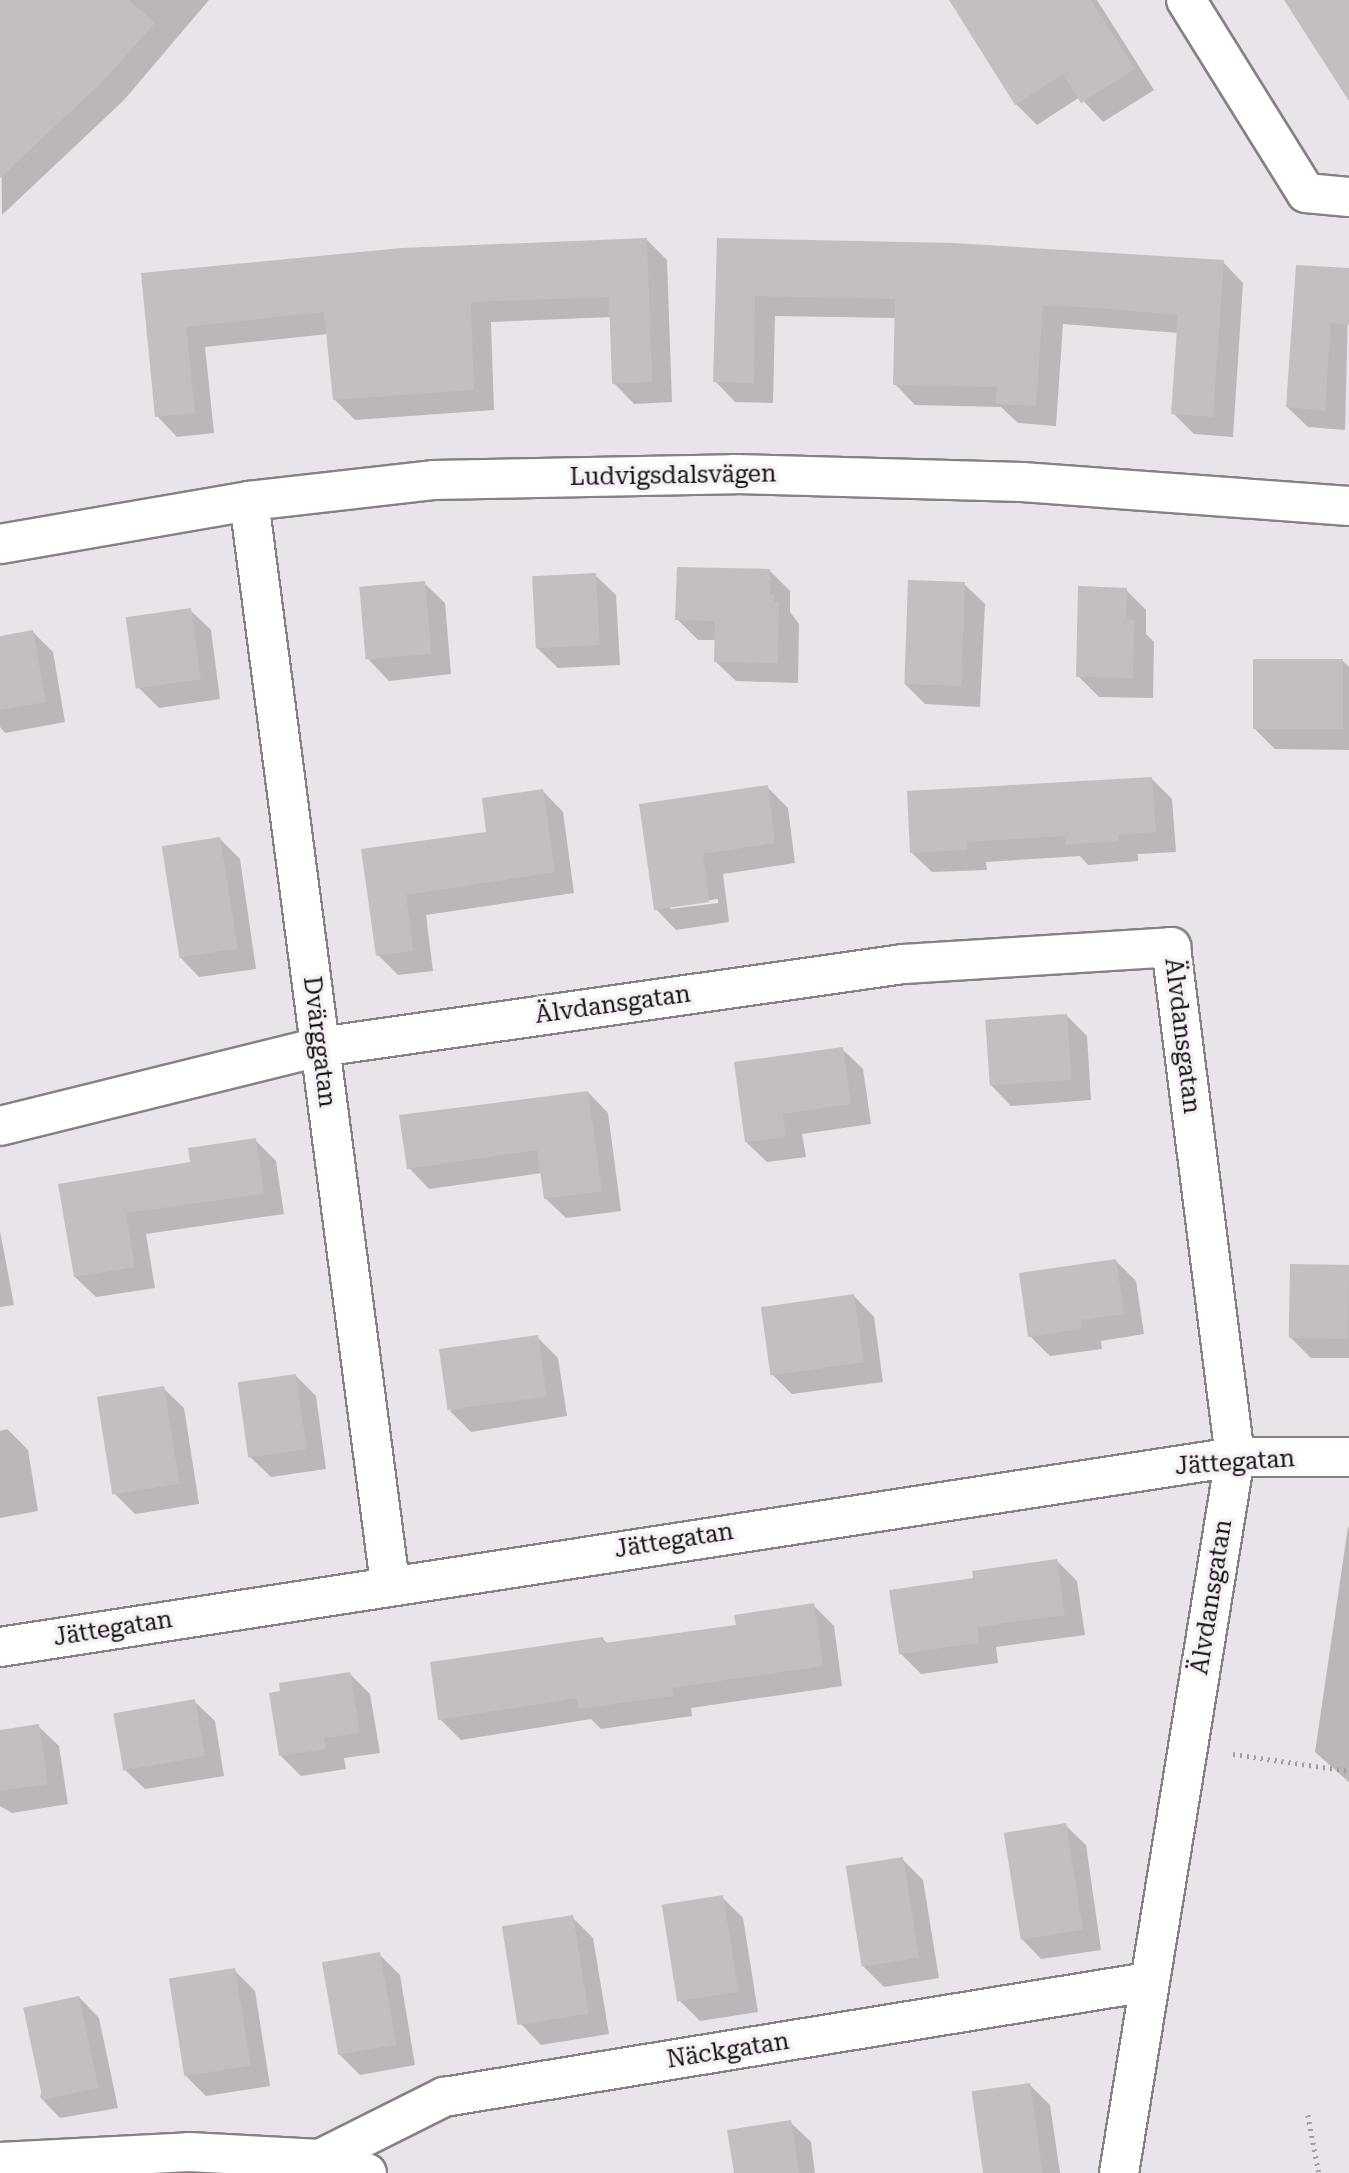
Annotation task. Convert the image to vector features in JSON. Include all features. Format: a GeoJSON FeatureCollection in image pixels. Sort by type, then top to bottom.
{"type":"FeatureCollection","features":[{"type":"Feature","properties":{"kind":"street"},"geometry":{"type":"LineString","coordinates":[[1186,0],[1306,193],[1349,197]]}},
{"type":"Feature","properties":{"kind":"street","name":"Ludvigsdalsvägen"},"geometry":{"type":"LineString","coordinates":[[0,544],[249,501],[433,480],[733,474],[1022,482],[1349,506]]}},
{"type":"Feature","properties":{"kind":"street","name":"Dvärggatan"},"geometry":{"type":"LineString","coordinates":[[249,501],[390,1584]]}},
{"type":"Feature","properties":{"kind":"street","name":"Älvdansgatan"},"geometry":{"type":"LineString","coordinates":[[0,1126],[320,1047],[903,964],[1171,947],[1235,1457],[1119,2173]]}},
{"type":"Feature","properties":{"kind":"street","name":"Jättegatan"},"geometry":{"type":"LineString","coordinates":[[0,1647],[390,1584],[1235,1457],[1349,1457]]}},
{"type":"Feature","properties":{"kind":"street","name":"Näckgatan"},"geometry":{"type":"LineString","coordinates":[[320,2159],[444,2097],[1148,1982]]}},
{"type":"Feature","properties":{"kind":"street"},"geometry":{"type":"LineString","coordinates":[[0,2162],[189,2152],[320,2159],[367,2173]]}},
{"type":"Feature","properties":{"kind":"path"},"geometry":{"type":"LineString","coordinates":[[1187,1747],[1349,1771]]}},
{"type":"Feature","properties":{"kind":"path"},"geometry":{"type":"LineString","coordinates":[[1308,2115],[1319,2173]]}},
{"type":"Feature","properties":{"kind":"building"},"geometry":{"type":"Polygon","coordinates":[[[0,0],[129,0],[155,23],[104,80],[0,178],[0,0]]]}},
{"type":"Feature","properties":{"kind":"building"},"geometry":{"type":"Polygon","coordinates":[[[949,0],[1091,0],[1135,69],[1081,103],[1063,74],[1015,105],[949,0]]]}},
{"type":"Feature","properties":{"kind":"building"},"geometry":{"type":"Polygon","coordinates":[[[1284,0],[1349,0],[1349,101],[1284,0]]]}},
{"type":"Feature","properties":{"kind":"building"},"geometry":{"type":"Polygon","coordinates":[[[647,238],[652,382],[612,384],[609,297],[471,302],[474,390],[333,400],[324,312],[186,327],[195,413],[155,417],[141,273],[402,248],[647,238]]]}},
{"type":"Feature","properties":{"kind":"building"},"geometry":{"type":"Polygon","coordinates":[[[717,238],[954,243],[1224,260],[1213,417],[1171,414],[1178,315],[1109,309],[1043,305],[1036,406],[996,404],[997,387],[893,385],[895,299],[755,296],[754,383],[713,382],[717,238]]]}},
{"type":"Feature","properties":{"kind":"building"},"geometry":{"type":"Polygon","coordinates":[[[1296,265],[1349,268],[1349,325],[1331,323],[1325,411],[1286,407],[1296,265]]]}},
{"type":"Feature","properties":{"kind":"building"},"geometry":{"type":"Polygon","coordinates":[[[677,567],[770,569],[770,594],[774,594],[774,602],[779,602],[778,663],[714,662],[715,621],[675,620],[677,567]]]}},
{"type":"Feature","properties":{"kind":"building"},"geometry":{"type":"Polygon","coordinates":[[[596,573],[600,645],[536,648],[532,576],[596,573]]]}},
{"type":"Feature","properties":{"kind":"building"},"geometry":{"type":"Polygon","coordinates":[[[908,580],[965,582],[961,686],[904,684],[908,580]]]}},
{"type":"Feature","properties":{"kind":"building"},"geometry":{"type":"Polygon","coordinates":[[[425,581],[431,654],[366,659],[359,587],[425,581]]]}},
{"type":"Feature","properties":{"kind":"building"},"geometry":{"type":"Polygon","coordinates":[[[1078,586],[1127,588],[1126,619],[1134,620],[1133,678],[1076,677],[1078,586]]]}},
{"type":"Feature","properties":{"kind":"building"},"geometry":{"type":"Polygon","coordinates":[[[191,608],[201,679],[136,688],[126,617],[191,608]]]}},
{"type":"Feature","properties":{"kind":"building"},"geometry":{"type":"Polygon","coordinates":[[[33,630],[46,702],[0,710],[0,636],[33,630]]]}},
{"type":"Feature","properties":{"kind":"building"},"geometry":{"type":"Polygon","coordinates":[[[1253,659],[1343,659],[1343,729],[1253,729],[1253,659]]]}},
{"type":"Feature","properties":{"kind":"building"},"geometry":{"type":"Polygon","coordinates":[[[1152,777],[1156,832],[1118,835],[1118,841],[1066,845],[1065,836],[967,842],[967,850],[910,853],[907,791],[1152,777]]]}},
{"type":"Feature","properties":{"kind":"building"},"geometry":{"type":"Polygon","coordinates":[[[768,785],[775,843],[703,854],[709,902],[654,910],[639,804],[768,785]]]}},
{"type":"Feature","properties":{"kind":"building"},"geometry":{"type":"Polygon","coordinates":[[[543,789],[555,872],[406,895],[413,951],[376,956],[361,849],[486,832],[482,798],[543,789]]]}},
{"type":"Feature","properties":{"kind":"building"},"geometry":{"type":"Polygon","coordinates":[[[220,837],[238,949],[179,958],[162,846],[220,837]]]}},
{"type":"Feature","properties":{"kind":"building"},"geometry":{"type":"Polygon","coordinates":[[[1067,1014],[1072,1080],[990,1086],[985,1020],[1067,1014]]]}},
{"type":"Feature","properties":{"kind":"building"},"geometry":{"type":"Polygon","coordinates":[[[843,1047],[851,1104],[783,1114],[786,1137],[745,1142],[734,1062],[843,1047]]]}},
{"type":"Feature","properties":{"kind":"building"},"geometry":{"type":"Polygon","coordinates":[[[588,1091],[602,1191],[544,1199],[537,1150],[407,1169],[399,1115],[588,1091]]]}},
{"type":"Feature","properties":{"kind":"building"},"geometry":{"type":"Polygon","coordinates":[[[256,1138],[264,1194],[126,1213],[135,1267],[74,1277],[58,1184],[190,1162],[188,1148],[256,1138]]]}},
{"type":"Feature","properties":{"kind":"building"},"geometry":{"type":"Polygon","coordinates":[[[1116,1259],[1124,1314],[1081,1320],[1082,1329],[1028,1337],[1019,1273],[1116,1259]]]}},
{"type":"Feature","properties":{"kind":"building"},"geometry":{"type":"Polygon","coordinates":[[[1290,1264],[1349,1265],[1348,1339],[1289,1338],[1290,1264]]]}},
{"type":"Feature","properties":{"kind":"building"},"geometry":{"type":"Polygon","coordinates":[[[854,1294],[864,1362],[771,1375],[761,1307],[854,1294]]]}},
{"type":"Feature","properties":{"kind":"building"},"geometry":{"type":"Polygon","coordinates":[[[538,1335],[547,1396],[448,1410],[439,1349],[538,1335]]]}},
{"type":"Feature","properties":{"kind":"building"},"geometry":{"type":"Polygon","coordinates":[[[296,1374],[307,1449],[248,1457],[238,1382],[296,1374]]]}},
{"type":"Feature","properties":{"kind":"building"},"geometry":{"type":"Polygon","coordinates":[[[164,1386],[179,1484],[112,1494],[97,1397],[164,1386]]]}},
{"type":"Feature","properties":{"kind":"building"},"geometry":{"type":"Polygon","coordinates":[[[1057,1559],[1065,1615],[977,1627],[979,1643],[899,1654],[889,1590],[973,1578],[972,1571],[1057,1559]]]}},
{"type":"Feature","properties":{"kind":"building"},"geometry":{"type":"Polygon","coordinates":[[[814,1603],[823,1666],[672,1688],[673,1696],[579,1709],[577,1698],[438,1720],[430,1662],[603,1637],[604,1643],[736,1625],[734,1615],[814,1603]]]}},
{"type":"Feature","properties":{"kind":"building"},"geometry":{"type":"Polygon","coordinates":[[[350,1672],[360,1733],[324,1738],[326,1749],[279,1756],[269,1693],[280,1691],[279,1683],[350,1672]]]}},
{"type":"Feature","properties":{"kind":"building"},"geometry":{"type":"Polygon","coordinates":[[[195,1699],[205,1756],[123,1771],[113,1713],[195,1699]]]}},
{"type":"Feature","properties":{"kind":"building"},"geometry":{"type":"Polygon","coordinates":[[[39,1724],[48,1784],[0,1791],[0,1730],[39,1724]]]}},
{"type":"Feature","properties":{"kind":"building"},"geometry":{"type":"Polygon","coordinates":[[[1066,1823],[1083,1930],[1021,1940],[1004,1833],[1066,1823]]]}},
{"type":"Feature","properties":{"kind":"building"},"geometry":{"type":"Polygon","coordinates":[[[903,1857],[919,1958],[862,1967],[846,1866],[903,1857]]]}},
{"type":"Feature","properties":{"kind":"building"},"geometry":{"type":"Polygon","coordinates":[[[723,1895],[738,1992],[677,2001],[662,1905],[723,1895]]]}},
{"type":"Feature","properties":{"kind":"building"},"geometry":{"type":"Polygon","coordinates":[[[573,1915],[589,2014],[518,2025],[502,1926],[573,1915]]]}},
{"type":"Feature","properties":{"kind":"building"},"geometry":{"type":"Polygon","coordinates":[[[380,1952],[396,2045],[338,2055],[322,1962],[380,1952]]]}},
{"type":"Feature","properties":{"kind":"building"},"geometry":{"type":"Polygon","coordinates":[[[235,1968],[250,2066],[184,2076],[169,1978],[235,1968]]]}},
{"type":"Feature","properties":{"kind":"building"},"geometry":{"type":"Polygon","coordinates":[[[79,1996],[99,2088],[43,2100],[23,2008],[79,1996]]]}},
{"type":"Feature","properties":{"kind":"building"},"geometry":{"type":"Polygon","coordinates":[[[1030,2083],[1043,2173],[983,2173],[972,2091],[1030,2083]]]}},
{"type":"Feature","properties":{"kind":"building"},"geometry":{"type":"Polygon","coordinates":[[[791,2120],[799,2173],[734,2173],[727,2130],[791,2120]]]}}]}
